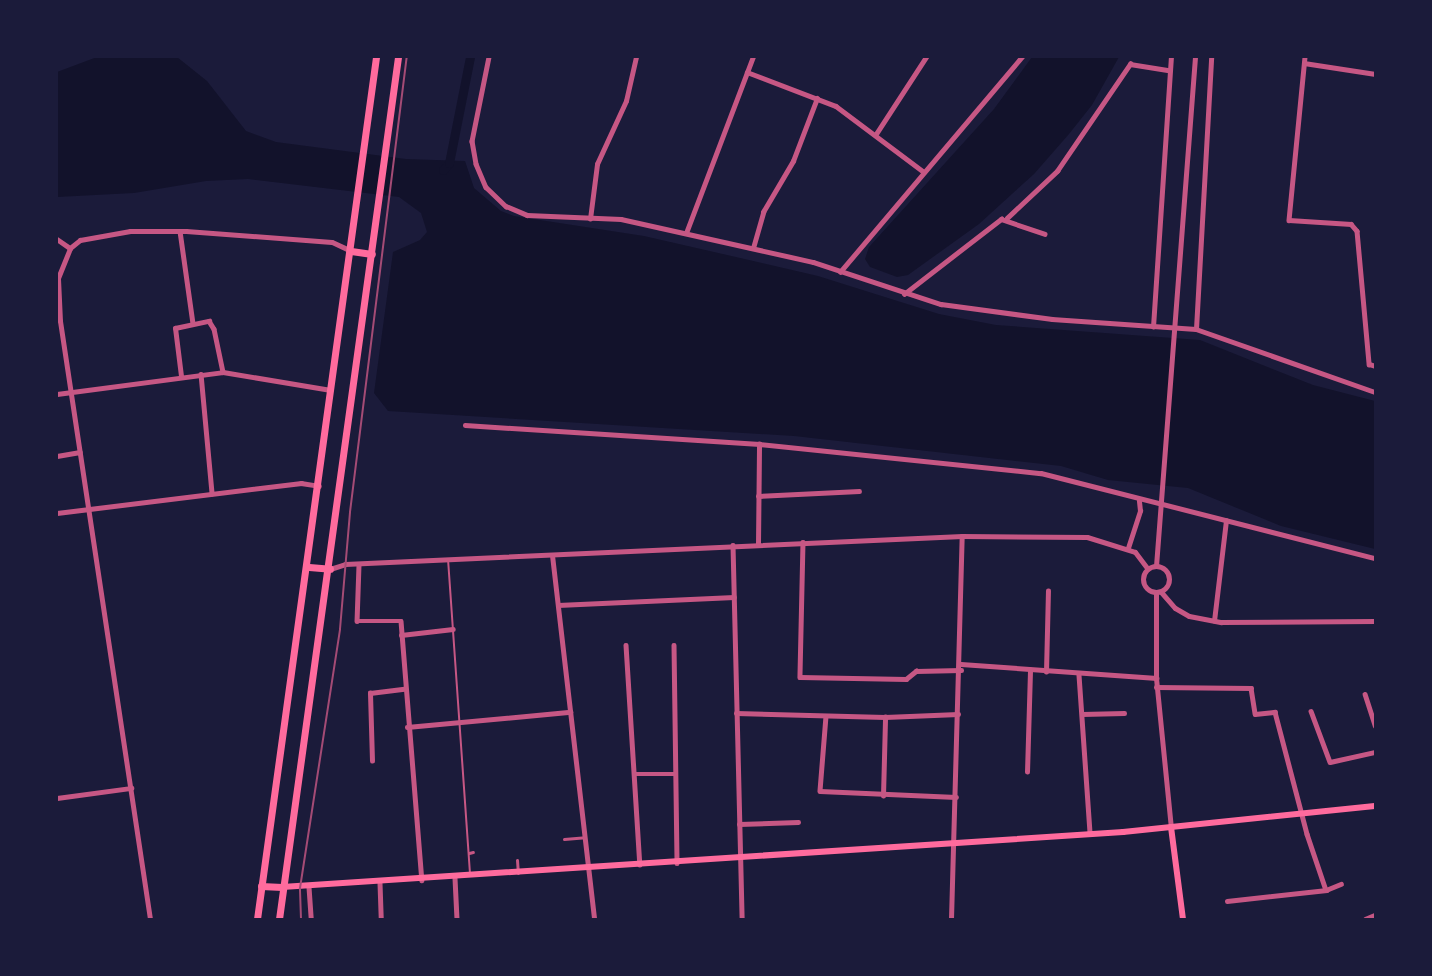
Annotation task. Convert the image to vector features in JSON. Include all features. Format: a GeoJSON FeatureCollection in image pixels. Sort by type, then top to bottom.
{"type":"FeatureCollection","features":[{"type":"Feature","properties":{"kind":"main road"},"geometry":{"type":"LineString","coordinates":[[257,919],[309,567],[376,57]]}},
{"type":"Feature","properties":{"kind":"main road"},"geometry":{"type":"LineString","coordinates":[[279,919],[330,569],[398,57]]}},
{"type":"Feature","properties":{"kind":"main road"},"geometry":{"type":"LineString","coordinates":[[351,250],[372,254]]}},
{"type":"Feature","properties":{"kind":"main road"},"geometry":{"type":"LineString","coordinates":[[309,567],[330,569]]}},
{"type":"Feature","properties":{"kind":"main road"},"geometry":{"type":"LineString","coordinates":[[261,886],[309,888],[956,844],[1171,827],[1375,806]]}},
{"type":"Feature","properties":{"kind":"main road"},"geometry":{"type":"LineString","coordinates":[[1171,827],[1183,919]]}},
{"type":"Feature","properties":{"kind":"street"},"geometry":{"type":"LineString","coordinates":[[489,57],[472,141],[486,187],[506,206],[527,215],[621,219],[753,248],[840,272],[903,294],[941,304],[1052,319],[1196,328],[1375,392]]}},
{"type":"Feature","properties":{"kind":"street"},"geometry":{"type":"LineString","coordinates":[[590,219],[597,164],[626,101],[636,57]]}},
{"type":"Feature","properties":{"kind":"street"},"geometry":{"type":"LineString","coordinates":[[686,233],[753,57]]}},
{"type":"Feature","properties":{"kind":"street"},"geometry":{"type":"LineString","coordinates":[[876,134],[926,57]]}},
{"type":"Feature","properties":{"kind":"street"},"geometry":{"type":"LineString","coordinates":[[840,272],[1022,57]]}},
{"type":"Feature","properties":{"kind":"street"},"geometry":{"type":"LineString","coordinates":[[1153,327],[1171,57]]}},
{"type":"Feature","properties":{"kind":"street"},"geometry":{"type":"LineString","coordinates":[[1156,566],[1186,148],[1195,57]]}},
{"type":"Feature","properties":{"kind":"street"},"geometry":{"type":"LineString","coordinates":[[1196,328],[1211,57]]}},
{"type":"Feature","properties":{"kind":"street"},"geometry":{"type":"LineString","coordinates":[[1305,57],[1289,220],[1351,224],[1357,231],[1369,364],[1375,366]]}},
{"type":"Feature","properties":{"kind":"street"},"geometry":{"type":"LineString","coordinates":[[1304,63],[1375,74]]}},
{"type":"Feature","properties":{"kind":"street"},"geometry":{"type":"LineString","coordinates":[[903,294],[994,222],[1007,218],[1057,171],[1130,64],[1169,70]]}},
{"type":"Feature","properties":{"kind":"street"},"geometry":{"type":"LineString","coordinates":[[747,72],[817,98],[876,134],[924,172]]}},
{"type":"Feature","properties":{"kind":"street"},"geometry":{"type":"LineString","coordinates":[[753,248],[763,212],[793,161],[817,98]]}},
{"type":"Feature","properties":{"kind":"street"},"geometry":{"type":"LineString","coordinates":[[1007,218],[1046,234]]}},
{"type":"Feature","properties":{"kind":"street"},"geometry":{"type":"LineString","coordinates":[[150,919],[89,508],[59,331],[58,275],[70,248],[100,234],[180,231],[332,242],[351,250]]}},
{"type":"Feature","properties":{"kind":"street"},"geometry":{"type":"LineString","coordinates":[[180,231],[193,323]]}},
{"type":"Feature","properties":{"kind":"street"},"geometry":{"type":"LineString","coordinates":[[57,239],[70,248]]}},
{"type":"Feature","properties":{"kind":"street"},"geometry":{"type":"LineString","coordinates":[[181,376],[175,328],[208,321],[213,325],[223,372]]}},
{"type":"Feature","properties":{"kind":"street"},"geometry":{"type":"LineString","coordinates":[[57,394],[223,372],[332,391]]}},
{"type":"Feature","properties":{"kind":"street"},"geometry":{"type":"LineString","coordinates":[[201,374],[212,493]]}},
{"type":"Feature","properties":{"kind":"street"},"geometry":{"type":"LineString","coordinates":[[465,424],[759,444],[1041,473],[1120,491],[1138,501],[1375,558]]}},
{"type":"Feature","properties":{"kind":"street"},"geometry":{"type":"LineString","coordinates":[[758,544],[759,444]]}},
{"type":"Feature","properties":{"kind":"street"},"geometry":{"type":"LineString","coordinates":[[57,456],[80,452]]}},
{"type":"Feature","properties":{"kind":"street"},"geometry":{"type":"LineString","coordinates":[[57,513],[301,483],[320,486]]}},
{"type":"Feature","properties":{"kind":"street"},"geometry":{"type":"LineString","coordinates":[[758,496],[860,491]]}},
{"type":"Feature","properties":{"kind":"street"},"geometry":{"type":"LineString","coordinates":[[1128,548],[1140,511],[1138,501]]}},
{"type":"Feature","properties":{"kind":"street"},"geometry":{"type":"LineString","coordinates":[[1214,621],[1226,521]]}},
{"type":"Feature","properties":{"kind":"street"},"geometry":{"type":"LineString","coordinates":[[330,569],[448,559],[962,536],[1087,537],[1128,548],[1148,569]]}},
{"type":"Feature","properties":{"kind":"street"},"geometry":{"type":"LineString","coordinates":[[951,919],[956,844],[962,536]]}},
{"type":"Feature","properties":{"kind":"street"},"geometry":{"type":"LineString","coordinates":[[803,542],[800,677],[906,679],[916,671],[961,667],[1156,678]]}},
{"type":"Feature","properties":{"kind":"street"},"geometry":{"type":"LineString","coordinates":[[733,545],[742,919]]}},
{"type":"Feature","properties":{"kind":"street"},"geometry":{"type":"LineString","coordinates":[[552,555],[594,919]]}},
{"type":"Feature","properties":{"kind":"street"},"geometry":{"type":"LineString","coordinates":[[359,565],[357,621],[401,621],[407,727],[422,880]]}},
{"type":"Feature","properties":{"kind":"street"},"geometry":{"type":"LineString","coordinates":[[1148,569],[1156,566],[1165,569],[1169,577],[1168,586],[1158,592]]}},
{"type":"Feature","properties":{"kind":"street"},"geometry":{"type":"LineString","coordinates":[[1148,569],[1143,584],[1158,592],[1175,608],[1189,616],[1214,621],[1375,621]]}},
{"type":"Feature","properties":{"kind":"street"},"geometry":{"type":"LineString","coordinates":[[1046,672],[1048,591]]}},
{"type":"Feature","properties":{"kind":"street"},"geometry":{"type":"LineString","coordinates":[[1158,592],[1156,687],[1171,827]]}},
{"type":"Feature","properties":{"kind":"street"},"geometry":{"type":"LineString","coordinates":[[558,605],[734,597]]}},
{"type":"Feature","properties":{"kind":"street"},"geometry":{"type":"LineString","coordinates":[[401,635],[453,629]]}},
{"type":"Feature","properties":{"kind":"street"},"geometry":{"type":"LineString","coordinates":[[626,645],[640,865]]}},
{"type":"Feature","properties":{"kind":"street"},"geometry":{"type":"LineString","coordinates":[[674,645],[677,863]]}},
{"type":"Feature","properties":{"kind":"street"},"geometry":{"type":"LineString","coordinates":[[1027,772],[1030,670]]}},
{"type":"Feature","properties":{"kind":"street"},"geometry":{"type":"LineString","coordinates":[[1079,675],[1090,834]]}},
{"type":"Feature","properties":{"kind":"street"},"geometry":{"type":"LineString","coordinates":[[1156,687],[1251,688],[1255,714],[1275,712],[1326,890]]}},
{"type":"Feature","properties":{"kind":"street"},"geometry":{"type":"LineString","coordinates":[[372,761],[370,693],[404,689]]}},
{"type":"Feature","properties":{"kind":"street"},"geometry":{"type":"LineString","coordinates":[[1365,694],[1375,725]]}},
{"type":"Feature","properties":{"kind":"street"},"geometry":{"type":"LineString","coordinates":[[1311,711],[1330,762],[1375,752]]}},
{"type":"Feature","properties":{"kind":"street"},"geometry":{"type":"LineString","coordinates":[[407,727],[570,712]]}},
{"type":"Feature","properties":{"kind":"street"},"geometry":{"type":"LineString","coordinates":[[736,713],[885,717],[959,714]]}},
{"type":"Feature","properties":{"kind":"street"},"geometry":{"type":"LineString","coordinates":[[1082,714],[1124,713]]}},
{"type":"Feature","properties":{"kind":"street"},"geometry":{"type":"LineString","coordinates":[[826,716],[820,791],[883,796],[956,797]]}},
{"type":"Feature","properties":{"kind":"street"},"geometry":{"type":"LineString","coordinates":[[883,796],[885,717]]}},
{"type":"Feature","properties":{"kind":"street"},"geometry":{"type":"LineString","coordinates":[[634,774],[676,774]]}},
{"type":"Feature","properties":{"kind":"street"},"geometry":{"type":"LineString","coordinates":[[57,798],[131,788]]}},
{"type":"Feature","properties":{"kind":"street"},"geometry":{"type":"LineString","coordinates":[[739,824],[798,822]]}},
{"type":"Feature","properties":{"kind":"street"},"geometry":{"type":"LineString","coordinates":[[564,838],[585,837]]}},
{"type":"Feature","properties":{"kind":"street"},"geometry":{"type":"LineString","coordinates":[[517,860],[518,873]]}},
{"type":"Feature","properties":{"kind":"street"},"geometry":{"type":"LineString","coordinates":[[455,878],[457,919]]}},
{"type":"Feature","properties":{"kind":"street"},"geometry":{"type":"LineString","coordinates":[[380,883],[381,919]]}},
{"type":"Feature","properties":{"kind":"street"},"geometry":{"type":"LineString","coordinates":[[1227,901],[1326,890],[1341,884]]}},
{"type":"Feature","properties":{"kind":"street"},"geometry":{"type":"LineString","coordinates":[[309,888],[311,919]]}},
{"type":"Feature","properties":{"kind":"street"},"geometry":{"type":"LineString","coordinates":[[1365,919],[1375,915]]}},
{"type":"Feature","properties":{"kind":"lane"},"geometry":{"type":"LineString","coordinates":[[448,559],[471,853],[470,877]]}},
{"type":"Feature","properties":{"kind":"shaded area"},"geometry":{"type":"Polygon","coordinates":[[[97,57],[177,57],[207,81],[246,131],[276,142],[406,159],[465,161],[474,188],[501,211],[514,216],[644,236],[818,276],[939,314],[996,325],[1200,340],[1313,385],[1375,401],[1375,549],[1281,526],[1188,488],[1108,480],[1061,466],[794,436],[388,411],[374,393],[393,252],[420,240],[427,232],[421,213],[399,197],[248,179],[206,181],[134,193],[57,197],[57,72],[97,57]]]}},
{"type":"Feature","properties":{"kind":"shaded area"},"geometry":{"type":"Polygon","coordinates":[[[1032,57],[1119,57],[1092,105],[1069,134],[1034,174],[979,224],[908,275],[897,277],[870,267],[865,259],[869,247],[994,109],[1032,57]]]}},
{"type":"Feature","properties":{"kind":"waterway"},"geometry":{"type":"LineString","coordinates":[[443,170],[449,163],[470,57]]}},
{"type":"Feature","properties":{"kind":"railway"},"geometry":{"type":"LineString","coordinates":[[301,919],[300,888],[340,629],[350,512],[407,57]]}}]}
